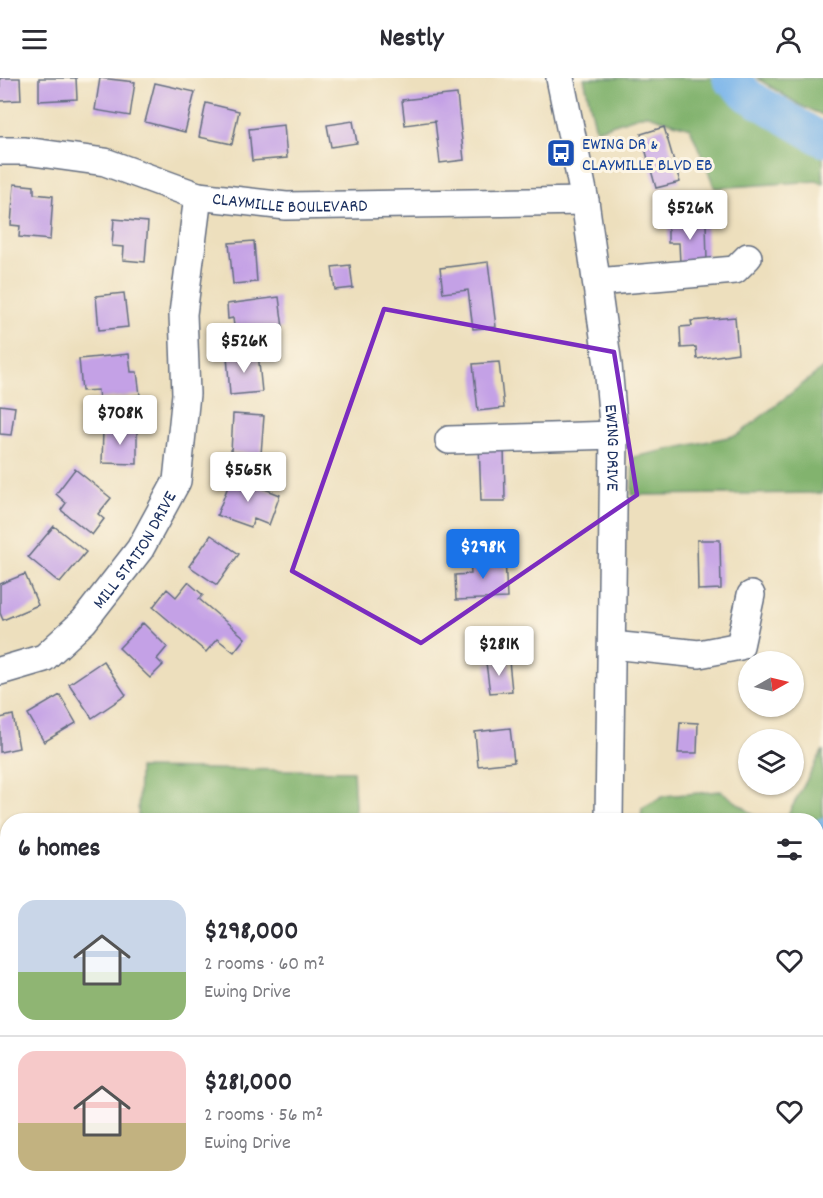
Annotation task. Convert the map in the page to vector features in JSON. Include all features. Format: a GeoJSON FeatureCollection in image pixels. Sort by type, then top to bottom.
{"type":"FeatureCollection","features":[{"type":"Feature","properties":{"kind":"street","name":"EWING DRIVE"},"geometry":{"type":"LineString","coordinates":[[560,78],[585,201],[608,365],[614,435],[609,813]]}},
{"type":"Feature","properties":{"kind":"street","name":"CLAYMILLE BOULEVARD"},"geometry":{"type":"LineString","coordinates":[[0,151],[25,151],[105,162],[198,196],[286,206],[585,201]]}},
{"type":"Feature","properties":{"kind":"street","name":"MILL STATION DRIVE"},"geometry":{"type":"LineString","coordinates":[[0,671],[44,658],[84,621],[140,549],[177,481],[186,394],[183,314],[198,196]]}},
{"type":"Feature","properties":{"kind":"street"},"geometry":{"type":"LineString","coordinates":[[597,282],[735,270],[748,257]]}},
{"type":"Feature","properties":{"kind":"street"},"geometry":{"type":"LineString","coordinates":[[449,440],[614,435]]}},
{"type":"Feature","properties":{"kind":"street"},"geometry":{"type":"LineString","coordinates":[[612,645],[699,654],[740,646],[751,596]]}},
{"type":"Feature","properties":{"kind":"highlighted area"},"geometry":{"type":"Polygon","coordinates":[[[384,309],[614,352],[637,495],[421,643],[292,571],[384,309]]]}},
{"type":"Feature","properties":{"kind":"green space"},"geometry":{"type":"Polygon","coordinates":[[[584,78],[716,78],[737,103],[823,150],[823,184],[817,181],[715,188],[690,128],[645,114],[596,130],[584,78]]]}},
{"type":"Feature","properties":{"kind":"green space"},"geometry":{"type":"Polygon","coordinates":[[[757,78],[823,78],[823,115],[801,106],[757,78]]]}},
{"type":"Feature","properties":{"kind":"green space"},"geometry":{"type":"Polygon","coordinates":[[[823,368],[823,493],[632,495],[633,457],[738,435],[823,368]]]}},
{"type":"Feature","properties":{"kind":"green space"},"geometry":{"type":"Polygon","coordinates":[[[823,750],[823,813],[789,813],[799,795],[804,795],[804,785],[823,750]]]}},
{"type":"Feature","properties":{"kind":"green space"},"geometry":{"type":"Polygon","coordinates":[[[139,768],[353,771],[356,813],[138,813],[139,768]]]}},
{"type":"Feature","properties":{"kind":"green space"},"geometry":{"type":"Polygon","coordinates":[[[721,791],[751,813],[642,813],[642,808],[664,796],[721,791]]]}},
{"type":"Feature","properties":{"kind":"building"},"geometry":{"type":"Polygon","coordinates":[[[0,78],[20,78],[21,100],[0,101],[0,78]]]}},
{"type":"Feature","properties":{"kind":"building"},"geometry":{"type":"Polygon","coordinates":[[[39,78],[76,78],[77,99],[39,101],[39,78]]]}},
{"type":"Feature","properties":{"kind":"building"},"geometry":{"type":"Polygon","coordinates":[[[100,78],[135,82],[130,116],[95,110],[100,78]]]}},
{"type":"Feature","properties":{"kind":"building"},"geometry":{"type":"Polygon","coordinates":[[[155,83],[195,92],[185,132],[145,122],[155,83]]]}},
{"type":"Feature","properties":{"kind":"building"},"geometry":{"type":"Polygon","coordinates":[[[457,94],[464,160],[440,163],[435,121],[405,125],[402,100],[457,94]]]}},
{"type":"Feature","properties":{"kind":"building"},"geometry":{"type":"Polygon","coordinates":[[[206,103],[239,111],[232,144],[199,137],[206,103]]]}},
{"type":"Feature","properties":{"kind":"building"},"geometry":{"type":"Polygon","coordinates":[[[353,121],[357,143],[331,147],[327,125],[353,121]]]}},
{"type":"Feature","properties":{"kind":"building"},"geometry":{"type":"Polygon","coordinates":[[[284,125],[287,158],[252,161],[249,129],[284,125]]]}},
{"type":"Feature","properties":{"kind":"building"},"geometry":{"type":"Polygon","coordinates":[[[664,127],[680,182],[656,188],[641,134],[664,127]]]}},
{"type":"Feature","properties":{"kind":"building"},"geometry":{"type":"Polygon","coordinates":[[[14,184],[34,186],[34,194],[53,196],[50,240],[19,237],[20,226],[11,225],[14,184]]]}},
{"type":"Feature","properties":{"kind":"building"},"geometry":{"type":"Polygon","coordinates":[[[114,219],[148,222],[145,262],[123,260],[124,247],[112,246],[114,219]]]}},
{"type":"Feature","properties":{"kind":"building"},"geometry":{"type":"Polygon","coordinates":[[[706,223],[707,262],[680,263],[679,243],[668,243],[668,224],[706,223]]]}},
{"type":"Feature","properties":{"kind":"building"},"geometry":{"type":"Polygon","coordinates":[[[254,241],[257,282],[233,284],[229,243],[254,241]]]}},
{"type":"Feature","properties":{"kind":"building"},"geometry":{"type":"Polygon","coordinates":[[[488,262],[496,327],[473,329],[468,290],[443,293],[440,268],[488,262]]]}},
{"type":"Feature","properties":{"kind":"building"},"geometry":{"type":"Polygon","coordinates":[[[350,265],[353,288],[335,290],[332,267],[350,265]]]}},
{"type":"Feature","properties":{"kind":"building"},"geometry":{"type":"Polygon","coordinates":[[[124,293],[128,327],[99,330],[96,296],[124,293]]]}},
{"type":"Feature","properties":{"kind":"building"},"geometry":{"type":"Polygon","coordinates":[[[279,297],[283,328],[235,334],[233,318],[228,319],[227,304],[279,297]]]}},
{"type":"Feature","properties":{"kind":"building"},"geometry":{"type":"Polygon","coordinates":[[[735,317],[738,353],[697,359],[696,347],[681,348],[680,327],[692,326],[691,321],[735,317]]]}},
{"type":"Feature","properties":{"kind":"building"},"geometry":{"type":"Polygon","coordinates":[[[258,353],[262,392],[230,395],[227,356],[258,353]]]}},
{"type":"Feature","properties":{"kind":"building"},"geometry":{"type":"Polygon","coordinates":[[[129,354],[131,372],[137,372],[140,395],[99,399],[98,390],[82,391],[79,359],[129,354]]]}},
{"type":"Feature","properties":{"kind":"building"},"geometry":{"type":"Polygon","coordinates":[[[499,362],[504,408],[478,411],[473,364],[499,362]]]}},
{"type":"Feature","properties":{"kind":"building"},"geometry":{"type":"Polygon","coordinates":[[[0,405],[15,407],[11,435],[0,434],[0,405]]]}},
{"type":"Feature","properties":{"kind":"building"},"geometry":{"type":"Polygon","coordinates":[[[233,414],[264,416],[261,454],[231,452],[233,414]]]}},
{"type":"Feature","properties":{"kind":"building"},"geometry":{"type":"Polygon","coordinates":[[[103,429],[137,429],[137,464],[102,463],[103,429]]]}},
{"type":"Feature","properties":{"kind":"building"},"geometry":{"type":"Polygon","coordinates":[[[479,443],[504,443],[505,501],[481,501],[479,443]]]}},
{"type":"Feature","properties":{"kind":"building"},"geometry":{"type":"Polygon","coordinates":[[[75,469],[111,498],[98,514],[104,519],[92,535],[61,510],[66,503],[56,494],[75,469]]]}},
{"type":"Feature","properties":{"kind":"building"},"geometry":{"type":"Polygon","coordinates":[[[232,476],[280,495],[269,525],[254,519],[251,527],[217,515],[232,476]]]}},
{"type":"Feature","properties":{"kind":"building"},"geometry":{"type":"Polygon","coordinates":[[[54,526],[86,552],[60,583],[28,557],[54,526]]]}},
{"type":"Feature","properties":{"kind":"building"},"geometry":{"type":"Polygon","coordinates":[[[211,535],[239,554],[217,585],[189,566],[211,535]]]}},
{"type":"Feature","properties":{"kind":"building"},"geometry":{"type":"Polygon","coordinates":[[[697,540],[720,540],[721,589],[698,590],[697,540]]]}},
{"type":"Feature","properties":{"kind":"building"},"geometry":{"type":"Polygon","coordinates":[[[505,557],[507,598],[456,600],[455,575],[471,574],[470,559],[505,557]]]}},
{"type":"Feature","properties":{"kind":"building"},"geometry":{"type":"Polygon","coordinates":[[[25,574],[38,605],[3,620],[0,613],[0,584],[25,574]]]}},
{"type":"Feature","properties":{"kind":"building"},"geometry":{"type":"Polygon","coordinates":[[[188,582],[203,595],[199,599],[245,638],[234,652],[217,639],[206,652],[153,607],[167,589],[176,597],[188,582]]]}},
{"type":"Feature","properties":{"kind":"building"},"geometry":{"type":"Polygon","coordinates":[[[143,623],[167,647],[157,659],[163,665],[150,678],[119,648],[143,623]]]}},
{"type":"Feature","properties":{"kind":"building"},"geometry":{"type":"Polygon","coordinates":[[[103,661],[126,695],[92,718],[69,684],[103,661]]]}},
{"type":"Feature","properties":{"kind":"building"},"geometry":{"type":"Polygon","coordinates":[[[509,661],[512,691],[490,693],[486,663],[509,661]]]}},
{"type":"Feature","properties":{"kind":"building"},"geometry":{"type":"Polygon","coordinates":[[[60,695],[76,723],[44,742],[28,714],[60,695]]]}},
{"type":"Feature","properties":{"kind":"building"},"geometry":{"type":"Polygon","coordinates":[[[13,715],[19,748],[0,752],[0,718],[13,715]]]}},
{"type":"Feature","properties":{"kind":"building"},"geometry":{"type":"Polygon","coordinates":[[[680,722],[698,723],[697,753],[678,753],[680,722]]]}},
{"type":"Feature","properties":{"kind":"building"},"geometry":{"type":"Polygon","coordinates":[[[510,728],[514,762],[478,766],[475,732],[510,728]]]}},
{"type":"Feature","properties":{"kind":"waterway"},"geometry":{"type":"LineString","coordinates":[[729,78],[749,96],[823,140]]}},
{"type":"Feature","properties":{"kind":"place","name":"EWING DR & CLAYMILLE BLVD EB"},"geometry":{"type":"Point","coordinates":[561,153]}}]}
